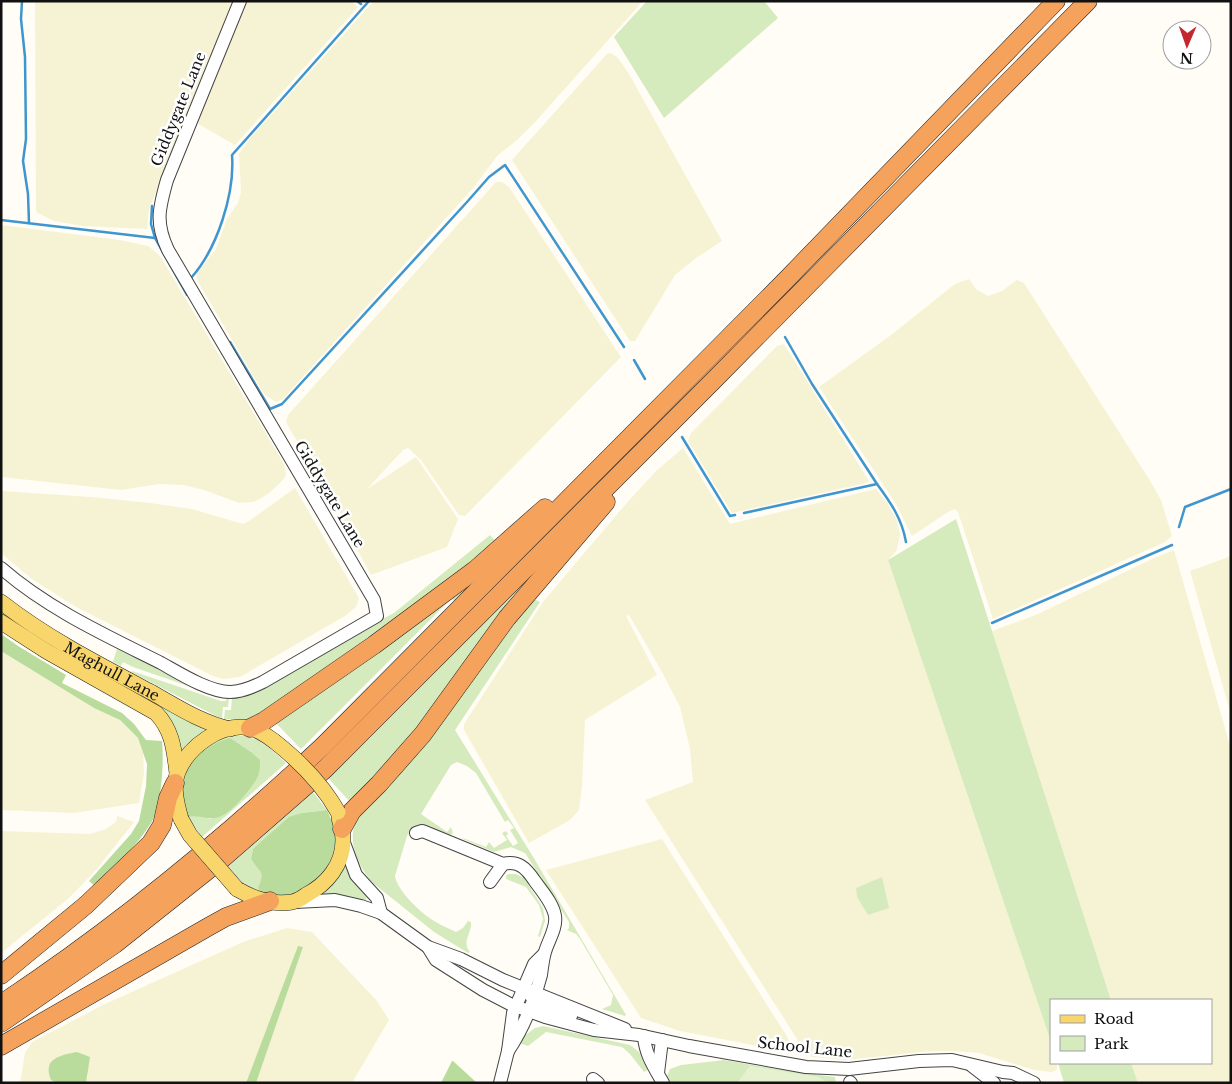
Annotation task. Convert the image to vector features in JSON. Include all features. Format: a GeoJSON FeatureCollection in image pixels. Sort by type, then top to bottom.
{"type":"FeatureCollection","features":[{"type":"Feature","properties":{"kind":"highway"},"geometry":{"type":"LineString","coordinates":[[1,1004],[86,945],[143,902],[216,842],[272,793],[373,697],[786,280],[1056,1]]}},
{"type":"Feature","properties":{"kind":"highway"},"geometry":{"type":"LineString","coordinates":[[1,1023],[130,932],[222,859],[325,769],[712,382],[1088,1]]}},
{"type":"Feature","properties":{"kind":"highway"},"geometry":{"type":"LineString","coordinates":[[342,835],[352,811],[379,784],[423,734],[514,610],[712,382]]}},
{"type":"Feature","properties":{"kind":"highway"},"geometry":{"type":"LineString","coordinates":[[250,728],[264,721],[374,645],[475,570],[609,448],[654,412]]}},
{"type":"Feature","properties":{"kind":"highway"},"geometry":{"type":"LineString","coordinates":[[1,975],[74,915],[151,843],[162,826],[168,798],[176,778]]}},
{"type":"Feature","properties":{"kind":"highway"},"geometry":{"type":"LineString","coordinates":[[1,1046],[226,917],[270,901]]}},
{"type":"Feature","properties":{"kind":"main road","name":"Maghull Lane"},"geometry":{"type":"LineString","coordinates":[[1,602],[36,627],[92,661],[198,718],[230,729]]}},
{"type":"Feature","properties":{"kind":"main road","name":"Maghull Lane"},"geometry":{"type":"LineString","coordinates":[[1,622],[46,651],[156,713],[172,738],[176,778]]}},
{"type":"Feature","properties":{"kind":"main road"},"geometry":{"type":"LineString","coordinates":[[250,728],[274,741],[285,750],[329,796],[338,812],[342,835],[340,860],[329,878],[320,887],[294,902],[270,901],[247,895],[237,888],[190,835],[181,818],[178,807],[176,778],[189,755],[214,734],[230,729],[250,728]]}},
{"type":"Feature","properties":{"kind":"street","name":"Giddygate Lane"},"geometry":{"type":"LineString","coordinates":[[1,568],[41,599],[78,620],[190,678],[218,690],[231,692],[250,688],[263,682],[377,616],[374,600],[168,250],[159,227],[160,204],[167,180],[240,1]]}},
{"type":"Feature","properties":{"kind":"street"},"geometry":{"type":"LineString","coordinates":[[416,833],[425,832],[503,864],[513,863],[527,869],[556,917],[554,929],[544,954],[541,973],[534,995],[519,1035],[507,1054]]}},
{"type":"Feature","properties":{"kind":"street"},"geometry":{"type":"LineString","coordinates":[[342,835],[356,875],[377,898],[381,913]]}},
{"type":"Feature","properties":{"kind":"street"},"geometry":{"type":"LineString","coordinates":[[490,882],[503,864]]}},
{"type":"Feature","properties":{"kind":"street"},"geometry":{"type":"LineString","coordinates":[[294,902],[344,901],[381,913],[428,947]]}},
{"type":"Feature","properties":{"kind":"street","name":"School Lane"},"geometry":{"type":"LineString","coordinates":[[428,947],[523,988],[534,995],[642,1035],[662,1040],[766,1061],[833,1069],[864,1068],[918,1061],[952,1060],[1003,1072],[1009,1071],[1018,1079],[1034,1083]]}},
{"type":"Feature","properties":{"kind":"street","name":"School Lane"},"geometry":{"type":"LineString","coordinates":[[428,947],[436,960],[483,990],[517,1004],[528,1011],[594,1030],[642,1035]]}},
{"type":"Feature","properties":{"kind":"street"},"geometry":{"type":"LineString","coordinates":[[500,1083],[507,1054],[511,1024],[517,1004],[534,964],[544,954]]}},
{"type":"Feature","properties":{"kind":"street","name":"School Lane"},"geometry":{"type":"LineString","coordinates":[[450,955],[472,973],[509,992],[517,1004]]}},
{"type":"Feature","properties":{"kind":"street","name":"School Lane"},"geometry":{"type":"LineString","coordinates":[[534,995],[542,1007],[586,1020],[616,1032]]}},
{"type":"Feature","properties":{"kind":"street"},"geometry":{"type":"LineString","coordinates":[[642,1035],[650,1061],[660,1078]]}},
{"type":"Feature","properties":{"kind":"street"},"geometry":{"type":"LineString","coordinates":[[660,1078],[662,1040]]}},
{"type":"Feature","properties":{"kind":"street"},"geometry":{"type":"LineString","coordinates":[[970,1064],[989,1081],[994,1083],[997,1076],[1003,1072]]}},
{"type":"Feature","properties":{"kind":"shaded area"},"geometry":{"type":"Polygon","coordinates":[[[35,1],[233,1],[149,209],[147,229],[82,226],[54,221],[36,212],[35,1]]]}},
{"type":"Feature","properties":{"kind":"shaded area"},"geometry":{"type":"Polygon","coordinates":[[[246,1],[351,1],[358,7],[235,145],[195,122],[246,1]]]}},
{"type":"Feature","properties":{"kind":"shaded area"},"geometry":{"type":"Polygon","coordinates":[[[374,1],[643,1],[537,120],[497,156],[474,187],[283,399],[276,402],[264,394],[197,280],[197,273],[216,249],[227,219],[238,203],[241,192],[239,154],[251,137],[374,1]]]}},
{"type":"Feature","properties":{"kind":"shaded area"},"geometry":{"type":"Polygon","coordinates":[[[611,53],[618,58],[629,74],[722,241],[675,275],[635,341],[630,341],[512,160],[607,54],[611,53]]]}},
{"type":"Feature","properties":{"kind":"shaded area"},"geometry":{"type":"Polygon","coordinates":[[[496,182],[502,182],[509,187],[621,357],[465,516],[459,515],[421,460],[408,448],[403,450],[367,489],[416,457],[458,519],[447,547],[371,575],[342,521],[350,509],[346,513],[341,514],[286,421],[288,415],[496,182]]]}},
{"type":"Feature","properties":{"kind":"shaded area"},"geometry":{"type":"Polygon","coordinates":[[[1,225],[120,240],[148,246],[160,256],[284,464],[286,476],[280,483],[268,494],[254,502],[239,503],[204,490],[183,485],[159,484],[121,490],[1,477],[1,225]]]}},
{"type":"Feature","properties":{"kind":"shaded area"},"geometry":{"type":"Polygon","coordinates":[[[969,279],[977,290],[988,296],[1002,291],[1017,280],[1024,283],[1149,479],[1161,500],[1172,536],[1165,542],[993,619],[958,512],[955,509],[948,512],[912,536],[896,504],[819,387],[891,335],[955,284],[969,279]]]}},
{"type":"Feature","properties":{"kind":"shaded area"},"geometry":{"type":"Polygon","coordinates":[[[784,344],[869,481],[732,513],[688,441],[691,433],[777,346],[784,344]]]}},
{"type":"Feature","properties":{"kind":"shaded area"},"geometry":{"type":"Polygon","coordinates":[[[683,448],[730,524],[876,489],[888,504],[897,521],[900,534],[897,550],[888,560],[1050,1039],[1050,1064],[1057,1064],[1057,1070],[1051,1072],[1034,1070],[979,1053],[932,1051],[846,1060],[812,1057],[802,1047],[645,800],[693,782],[690,749],[680,707],[629,615],[626,616],[657,675],[585,720],[579,810],[570,820],[529,843],[464,730],[464,724],[543,602],[657,470],[683,448]],[[882,877],[856,889],[868,915],[884,893],[882,877]]]}},
{"type":"Feature","properties":{"kind":"shaded area"},"geometry":{"type":"Polygon","coordinates":[[[295,488],[359,598],[356,607],[345,616],[240,677],[223,679],[213,676],[76,607],[32,579],[1,553],[1,491],[150,503],[192,509],[243,524],[295,488]]]}},
{"type":"Feature","properties":{"kind":"shaded area"},"geometry":{"type":"Polygon","coordinates":[[[1174,550],[1231,749],[1231,1083],[1138,1083],[1131,1064],[1212,1064],[1212,999],[1111,999],[992,631],[1038,614],[1174,550]]]}},
{"type":"Feature","properties":{"kind":"shaded area"},"geometry":{"type":"Polygon","coordinates":[[[1231,556],[1231,715],[1190,571],[1231,556]]]}},
{"type":"Feature","properties":{"kind":"shaded area"},"geometry":{"type":"Polygon","coordinates":[[[1,651],[94,708],[120,720],[138,738],[143,752],[144,773],[139,803],[74,813],[1,810],[1,651]]]}},
{"type":"Feature","properties":{"kind":"shaded area"},"geometry":{"type":"Polygon","coordinates":[[[117,816],[134,822],[96,870],[69,898],[1,953],[1,831],[90,834],[106,829],[116,822],[117,816]]]}},
{"type":"Feature","properties":{"kind":"shaded area"},"geometry":{"type":"Polygon","coordinates":[[[662,839],[788,1038],[789,1052],[680,1031],[641,1018],[546,870],[662,839]]]}},
{"type":"Feature","properties":{"kind":"shaded area"},"geometry":{"type":"Polygon","coordinates":[[[287,928],[312,932],[377,1001],[389,1020],[352,1083],[256,1083],[303,947],[299,946],[246,1083],[86,1083],[88,1075],[51,1079],[57,1083],[20,1083],[25,1053],[32,1042],[105,1004],[243,942],[287,928]]]}},
{"type":"Feature","properties":{"kind":"green space"},"geometry":{"type":"Polygon","coordinates":[[[647,1],[764,1],[778,18],[664,118],[614,37],[647,1]]]}},
{"type":"Feature","properties":{"kind":"green space"},"geometry":{"type":"Polygon","coordinates":[[[956,519],[1111,999],[1050,999],[1050,1039],[888,560],[956,519]]]}},
{"type":"Feature","properties":{"kind":"green space"},"geometry":{"type":"Polygon","coordinates":[[[490,535],[497,543],[429,597],[264,711],[248,719],[224,719],[225,710],[231,710],[232,698],[394,613],[490,535]]]}},
{"type":"Feature","properties":{"kind":"green space"},"geometry":{"type":"Polygon","coordinates":[[[564,543],[451,690],[352,804],[328,778],[564,543]]]}},
{"type":"Feature","properties":{"kind":"green space"},"geometry":{"type":"Polygon","coordinates":[[[504,552],[455,601],[451,599],[301,749],[273,720],[504,552]]]}},
{"type":"Feature","properties":{"kind":"green space"},"geometry":{"type":"Polygon","coordinates":[[[532,598],[540,602],[455,730],[535,860],[626,1015],[625,1016],[602,1009],[611,1005],[613,995],[580,939],[576,934],[567,930],[569,922],[525,853],[511,847],[494,852],[463,839],[486,847],[489,842],[494,848],[507,840],[502,833],[506,831],[508,834],[506,836],[513,846],[518,843],[510,830],[514,828],[508,820],[505,822],[476,773],[467,766],[457,762],[451,765],[421,814],[447,832],[451,827],[453,833],[449,836],[411,830],[407,836],[395,876],[409,900],[434,921],[456,932],[463,928],[468,921],[471,922],[467,941],[470,952],[468,953],[434,932],[373,883],[362,868],[354,850],[353,832],[355,823],[360,815],[358,812],[532,598]]]}},
{"type":"Feature","properties":{"kind":"green space"},"geometry":{"type":"Polygon","coordinates":[[[1,608],[211,729],[181,754],[175,732],[1,616],[1,608]]]}},
{"type":"Feature","properties":{"kind":"green space"},"geometry":{"type":"Polygon","coordinates":[[[1,634],[66,675],[62,683],[122,713],[134,724],[146,740],[162,741],[163,760],[160,795],[155,816],[132,848],[95,886],[89,881],[131,834],[139,821],[146,786],[147,764],[138,738],[120,720],[94,708],[1,651],[1,634]]]}},
{"type":"Feature","properties":{"kind":"green space"},"geometry":{"type":"Polygon","coordinates":[[[117,649],[217,696],[123,662],[121,666],[113,662],[117,649]]]}},
{"type":"Feature","properties":{"kind":"green space"},"geometry":{"type":"Polygon","coordinates":[[[132,671],[221,701],[226,701],[227,696],[229,697],[228,707],[223,707],[222,718],[218,717],[132,671]]]}},
{"type":"Feature","properties":{"kind":"green space"},"geometry":{"type":"Polygon","coordinates":[[[230,736],[246,736],[262,741],[261,743],[270,748],[286,763],[202,837],[188,817],[194,815],[211,819],[251,752],[233,741],[185,778],[183,794],[185,774],[195,757],[203,750],[211,744],[230,736]]]}},
{"type":"Feature","properties":{"kind":"green space"},"geometry":{"type":"Polygon","coordinates":[[[230,738],[260,760],[258,776],[241,800],[224,815],[215,818],[188,817],[183,790],[185,778],[190,767],[206,749],[230,738]]]}},
{"type":"Feature","properties":{"kind":"green space"},"geometry":{"type":"Polygon","coordinates":[[[313,792],[327,810],[302,813],[253,849],[251,859],[261,875],[258,887],[329,864],[335,842],[332,820],[334,820],[337,846],[327,871],[293,896],[274,898],[246,886],[227,868],[313,792]]]}},
{"type":"Feature","properties":{"kind":"green space"},"geometry":{"type":"Polygon","coordinates":[[[327,810],[334,829],[335,846],[329,864],[323,872],[309,886],[291,894],[279,896],[260,893],[258,887],[261,875],[251,859],[253,849],[289,817],[302,813],[327,810]]]}},
{"type":"Feature","properties":{"kind":"green space"},"geometry":{"type":"Polygon","coordinates":[[[345,862],[367,898],[363,903],[318,896],[345,862]]]}},
{"type":"Feature","properties":{"kind":"green space"},"geometry":{"type":"Polygon","coordinates":[[[508,874],[516,874],[524,878],[543,908],[545,921],[540,937],[538,936],[543,919],[539,905],[526,887],[506,879],[508,874]]]}},
{"type":"Feature","properties":{"kind":"green space"},"geometry":{"type":"Polygon","coordinates":[[[882,877],[889,908],[868,915],[857,897],[856,888],[882,877]]]}},
{"type":"Feature","properties":{"kind":"green space"},"geometry":{"type":"Polygon","coordinates":[[[298,946],[303,947],[256,1083],[246,1083],[298,946]]]}},
{"type":"Feature","properties":{"kind":"green space"},"geometry":{"type":"Polygon","coordinates":[[[543,1026],[630,1045],[639,1052],[648,1070],[644,1072],[622,1047],[546,1032],[528,1046],[519,1043],[524,1034],[543,1026]]]}},
{"type":"Feature","properties":{"kind":"green space"},"geometry":{"type":"Polygon","coordinates":[[[77,1052],[90,1057],[86,1083],[57,1083],[51,1080],[49,1067],[51,1062],[59,1056],[77,1052]]]}},
{"type":"Feature","properties":{"kind":"green space"},"geometry":{"type":"Polygon","coordinates":[[[724,1060],[835,1077],[836,1083],[671,1083],[667,1076],[670,1069],[681,1065],[724,1060]]]}},
{"type":"Feature","properties":{"kind":"green space"},"geometry":{"type":"Polygon","coordinates":[[[453,1061],[477,1083],[441,1083],[453,1061]]]}},
{"type":"Feature","properties":{"kind":"green space"},"geometry":{"type":"Polygon","coordinates":[[[1058,1064],[1131,1064],[1138,1083],[1064,1083],[1058,1064]]]}},
{"type":"Feature","properties":{"kind":"green space"},"geometry":{"type":"Polygon","coordinates":[[[750,1066],[819,1077],[828,1083],[737,1083],[750,1066]]]}},
{"type":"Feature","properties":{"kind":"waterway"},"geometry":{"type":"LineString","coordinates":[[22,1],[21,19],[25,57],[26,139],[23,161],[28,194],[29,223]]}},
{"type":"Feature","properties":{"kind":"waterway"},"geometry":{"type":"LineString","coordinates":[[357,1],[361,4]]}},
{"type":"Feature","properties":{"kind":"waterway"},"geometry":{"type":"LineString","coordinates":[[192,280],[191,278],[209,252],[222,220],[231,187],[232,155],[369,1]]}},
{"type":"Feature","properties":{"kind":"waterway"},"geometry":{"type":"LineString","coordinates":[[230,342],[270,409],[282,404],[489,177],[505,165],[624,347]]}},
{"type":"Feature","properties":{"kind":"waterway"},"geometry":{"type":"LineString","coordinates":[[152,206],[151,224],[155,238],[187,295]]}},
{"type":"Feature","properties":{"kind":"waterway"},"geometry":{"type":"LineString","coordinates":[[1,220],[155,238]]}},
{"type":"Feature","properties":{"kind":"waterway"},"geometry":{"type":"LineString","coordinates":[[744,513],[877,484],[812,384],[785,337]]}},
{"type":"Feature","properties":{"kind":"waterway"},"geometry":{"type":"LineString","coordinates":[[634,360],[645,379]]}},
{"type":"Feature","properties":{"kind":"waterway"},"geometry":{"type":"LineString","coordinates":[[682,437],[730,516],[735,515]]}},
{"type":"Feature","properties":{"kind":"waterway"},"geometry":{"type":"LineString","coordinates":[[877,484],[895,512],[902,526],[906,542]]}},
{"type":"Feature","properties":{"kind":"waterway"},"geometry":{"type":"LineString","coordinates":[[1179,527],[1185,507],[1231,489]]}},
{"type":"Feature","properties":{"kind":"waterway"},"geometry":{"type":"LineString","coordinates":[[992,623],[1172,545]]}}]}
